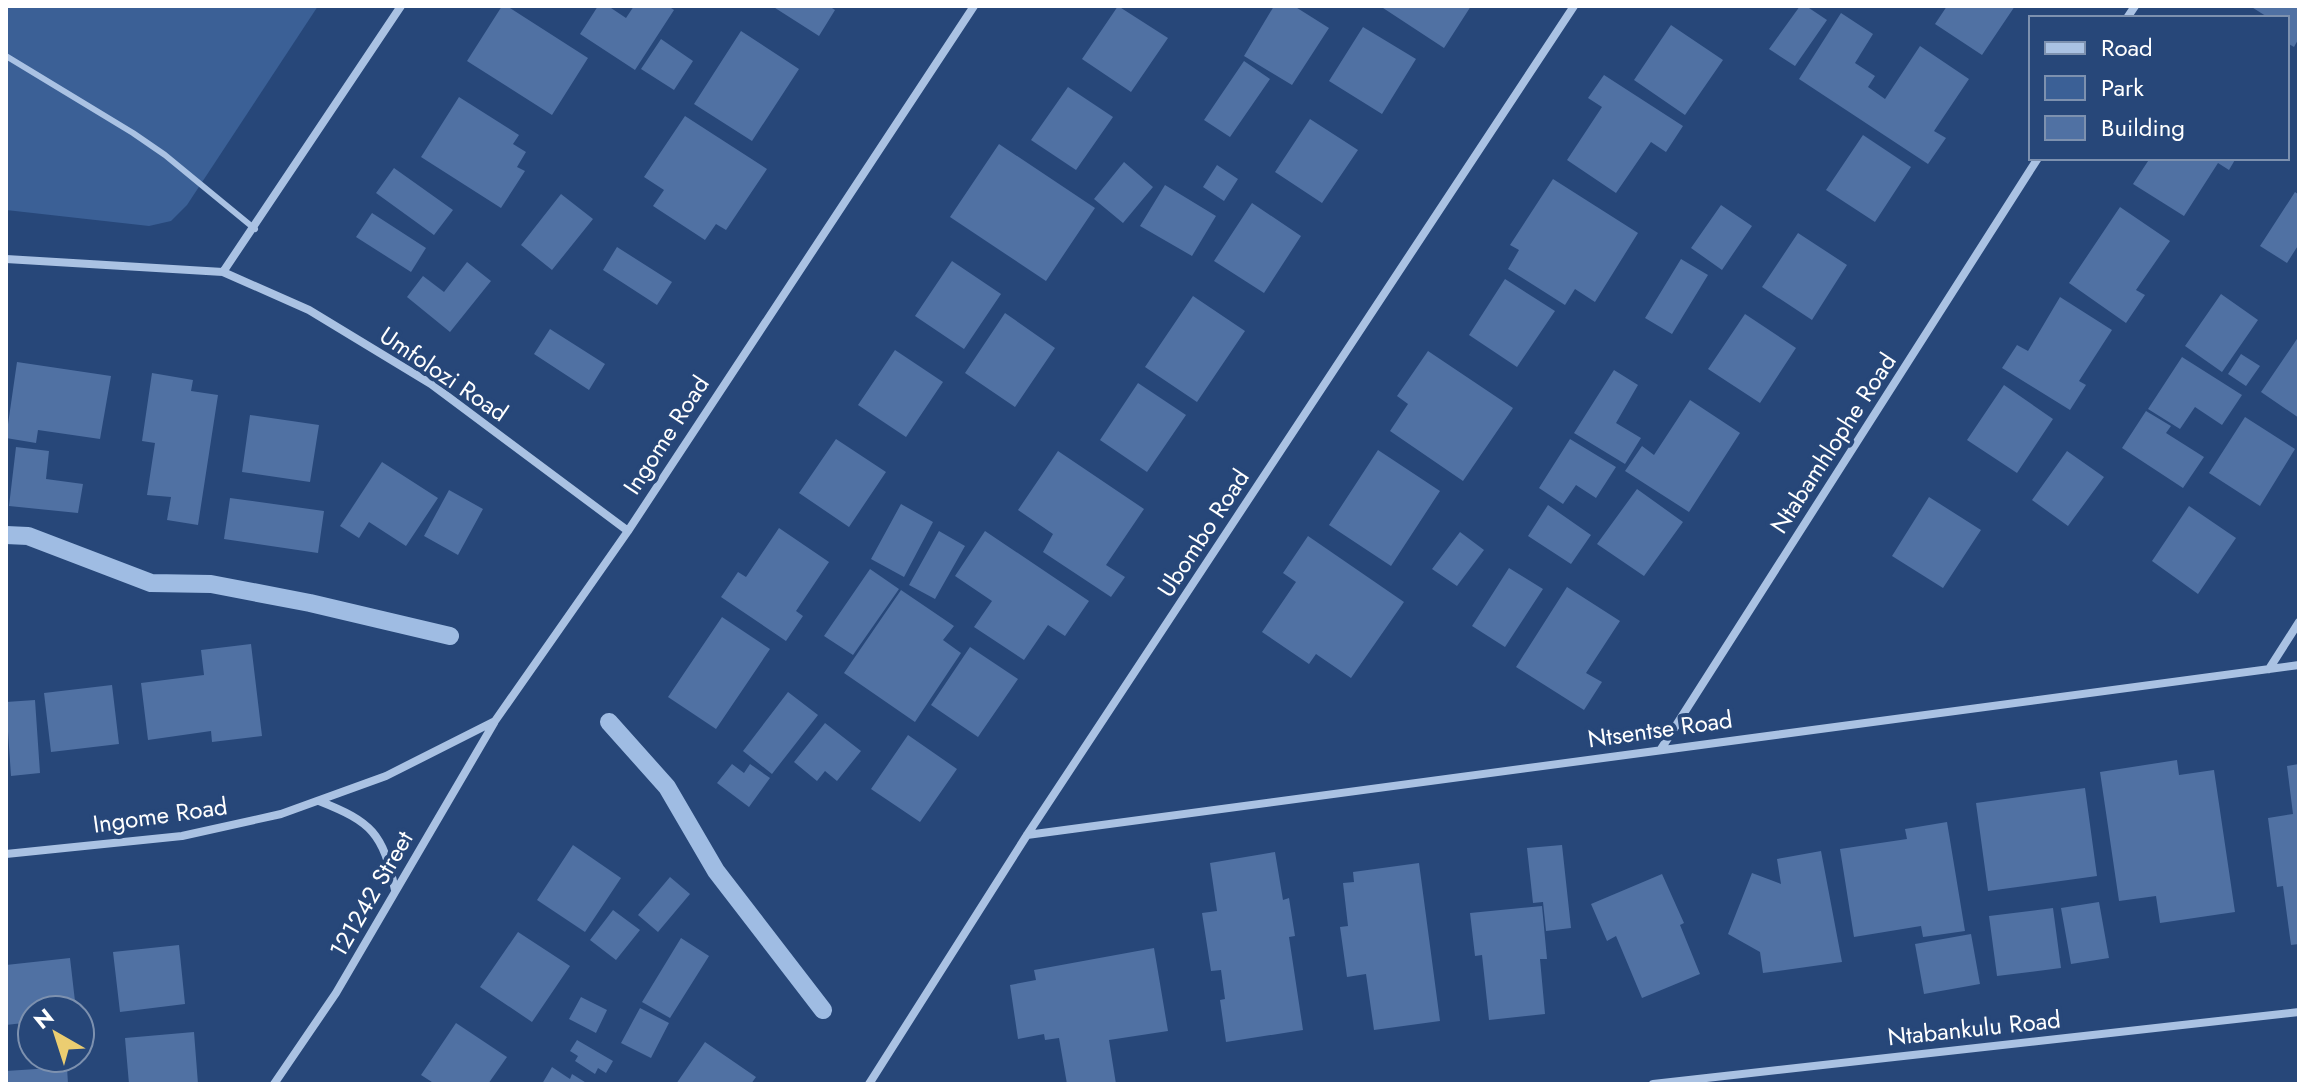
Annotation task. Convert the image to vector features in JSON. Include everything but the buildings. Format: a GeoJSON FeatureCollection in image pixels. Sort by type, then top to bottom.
{"type":"FeatureCollection","features":[{"type":"Feature","properties":{"kind":"street"},"geometry":{"type":"LineString","coordinates":[[223,272],[255,229],[401,6]]}},
{"type":"Feature","properties":{"kind":"street","name":"Ingome Road"},"geometry":{"type":"LineString","coordinates":[[6,854],[182,836],[281,814],[386,776],[495,721],[628,531],[974,6]]}},
{"type":"Feature","properties":{"kind":"street","name":"Ubombo Road"},"geometry":{"type":"LineString","coordinates":[[869,1084],[1027,835],[1574,6]]}},
{"type":"Feature","properties":{"kind":"street","name":"Ntabamhlophe Road"},"geometry":{"type":"LineString","coordinates":[[1661,749],[2037,160]]}},
{"type":"Feature","properties":{"kind":"street","name":"Umfolozi Road"},"geometry":{"type":"LineString","coordinates":[[6,259],[223,272],[309,310],[431,384],[628,531]]}},
{"type":"Feature","properties":{"kind":"street"},"geometry":{"type":"LineString","coordinates":[[2269,669],[2299,622]]}},
{"type":"Feature","properties":{"kind":"street","name":"Ntsentse Road"},"geometry":{"type":"LineString","coordinates":[[1027,835],[2299,665]]}},
{"type":"Feature","properties":{"kind":"street","name":"121242 Street"},"geometry":{"type":"LineString","coordinates":[[274,1084],[336,993],[495,721]]}},
{"type":"Feature","properties":{"kind":"street"},"geometry":{"type":"LineString","coordinates":[[318,801],[354,815],[375,833],[389,858],[396,890]]}},
{"type":"Feature","properties":{"kind":"street","name":"Ntabankulu Road"},"geometry":{"type":"LineString","coordinates":[[1653,1084],[2299,1012]]}},
{"type":"Feature","properties":{"kind":"lane"},"geometry":{"type":"LineString","coordinates":[[6,56],[165,155],[255,229]]}},
{"type":"Feature","properties":{"kind":"green space"},"geometry":{"type":"Polygon","coordinates":[[[6,6],[318,6],[187,205],[171,221],[149,226],[6,210],[6,6]]]}},
{"type":"Feature","properties":{"kind":"waterway"},"geometry":{"type":"LineString","coordinates":[[6,535],[28,536],[151,583],[211,584],[310,603],[450,636]]}},
{"type":"Feature","properties":{"kind":"waterway"},"geometry":{"type":"LineString","coordinates":[[609,722],[667,787],[716,871],[823,1010]]}}]}
